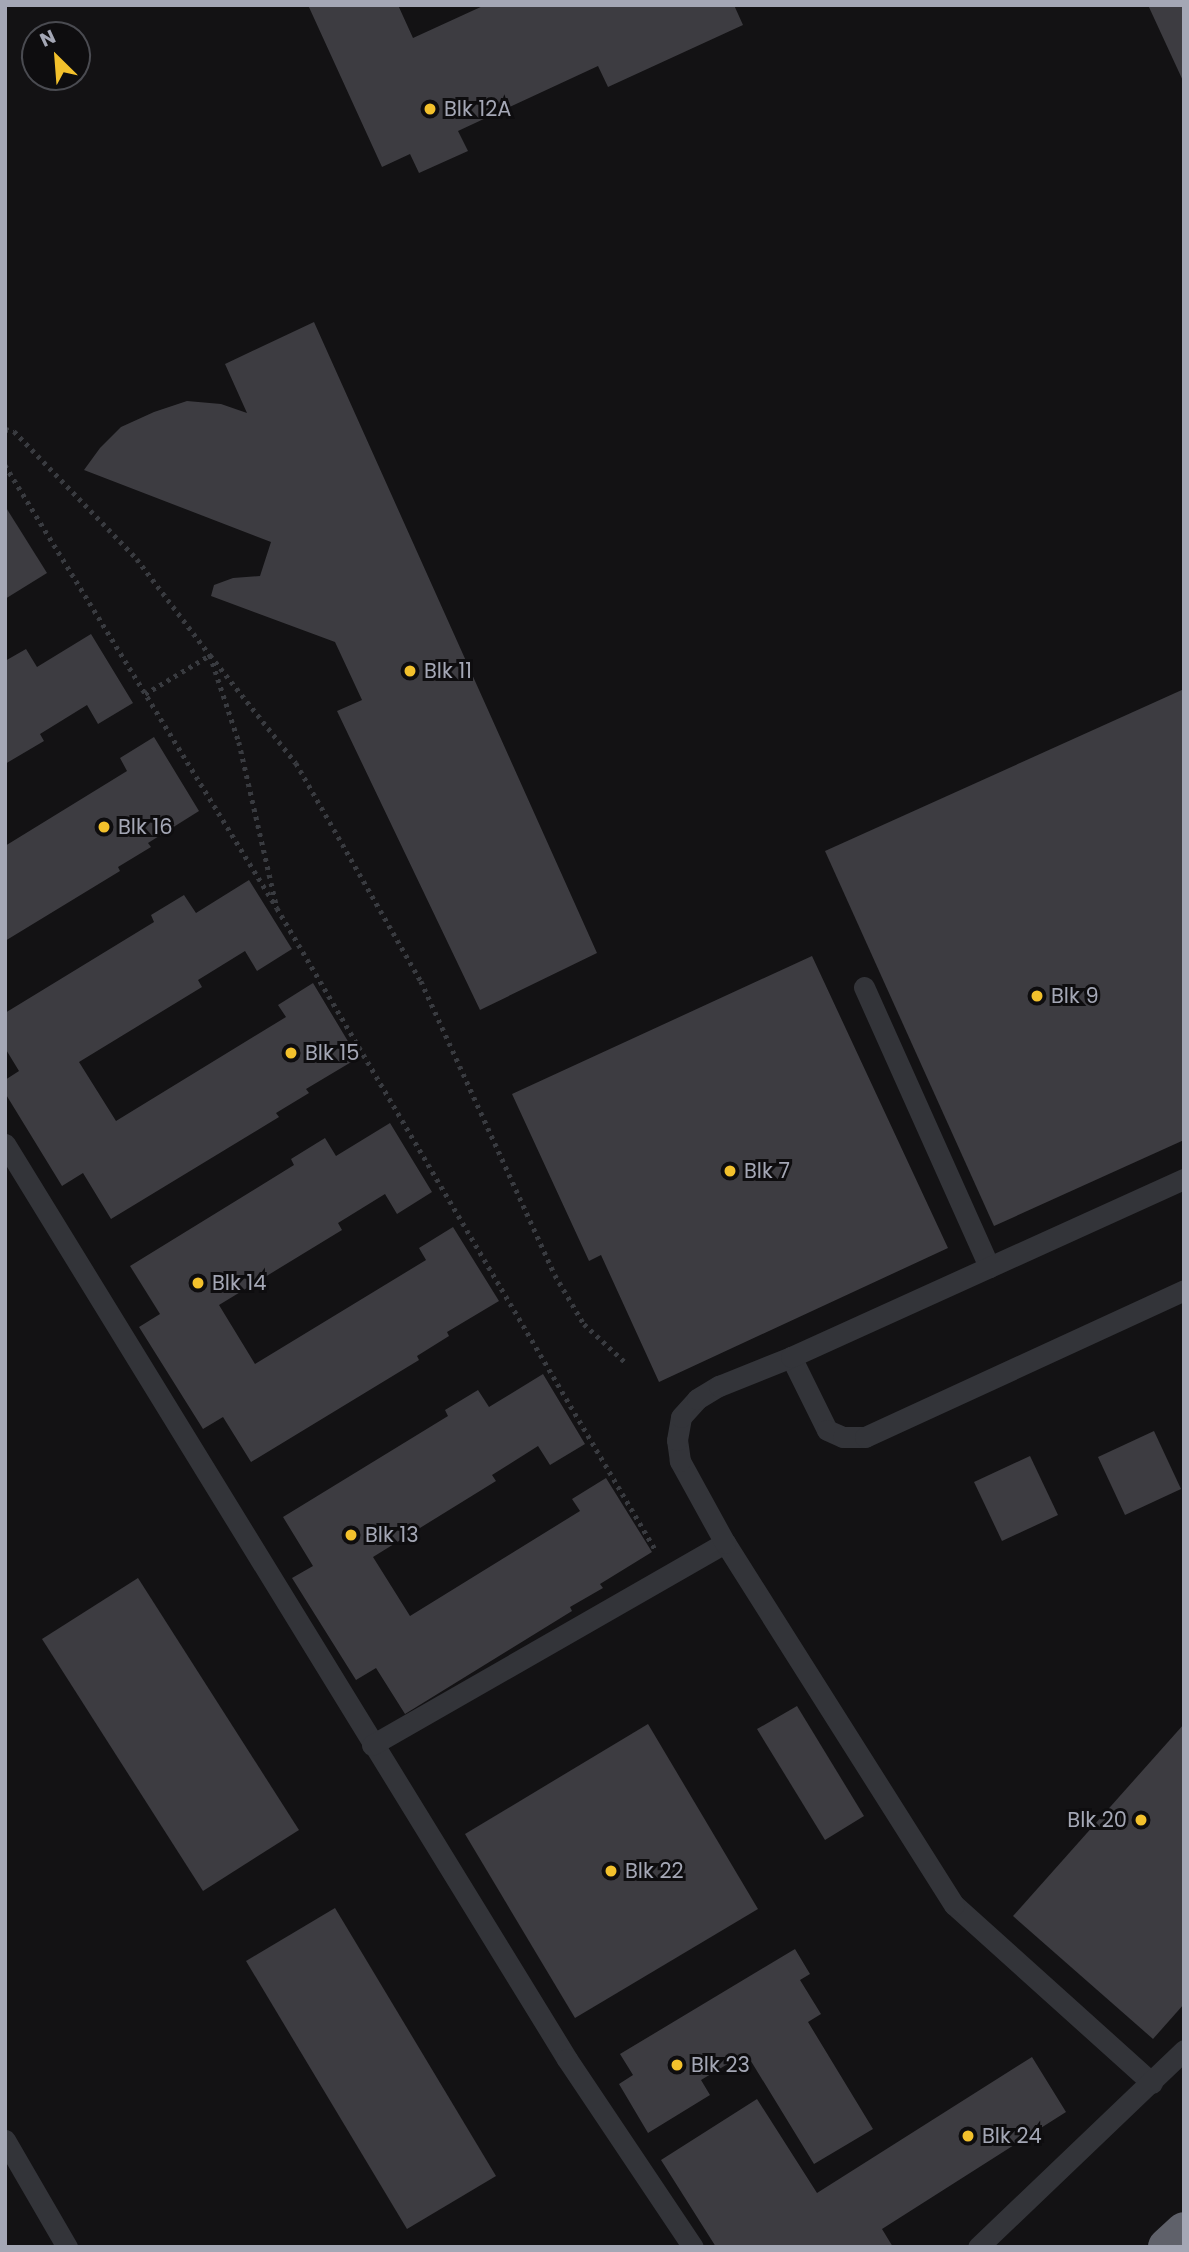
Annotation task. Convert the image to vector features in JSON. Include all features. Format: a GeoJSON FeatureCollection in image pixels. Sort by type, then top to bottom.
{"type":"FeatureCollection","features":[{"type":"Feature","properties":{"kind":"highway"},"geometry":{"type":"LineString","coordinates":[[1167,2247],[1184,2231]]}},
{"type":"Feature","properties":{"kind":"lane"},"geometry":{"type":"LineString","coordinates":[[864,987],[989,1267]]}},
{"type":"Feature","properties":{"kind":"lane"},"geometry":{"type":"LineString","coordinates":[[5,1144],[567,2059],[692,2247]]}},
{"type":"Feature","properties":{"kind":"lane"},"geometry":{"type":"LineString","coordinates":[[1152,2083],[954,1905],[725,1543],[680,1461],[677,1440],[681,1417],[697,1398],[719,1386],[791,1357],[1184,1180]]}},
{"type":"Feature","properties":{"kind":"lane"},"geometry":{"type":"LineString","coordinates":[[791,1357],[827,1430],[844,1437],[865,1437],[1184,1290]]}},
{"type":"Feature","properties":{"kind":"lane"},"geometry":{"type":"LineString","coordinates":[[372,1745],[725,1543]]}},
{"type":"Feature","properties":{"kind":"lane"},"geometry":{"type":"LineString","coordinates":[[978,2247],[1184,2050]]}},
{"type":"Feature","properties":{"kind":"lane"},"geometry":{"type":"LineString","coordinates":[[5,2140],[67,2247]]}},
{"type":"Feature","properties":{"kind":"path"},"geometry":{"type":"LineString","coordinates":[[5,429],[14,431],[137,559],[296,763],[421,981],[555,1275],[584,1324],[625,1362]]}},
{"type":"Feature","properties":{"kind":"path"},"geometry":{"type":"LineString","coordinates":[[5,465],[276,908],[670,1574]]}},
{"type":"Feature","properties":{"kind":"path"},"geometry":{"type":"LineString","coordinates":[[145,694],[210,655]]}},
{"type":"Feature","properties":{"kind":"path"},"geometry":{"type":"LineString","coordinates":[[210,655],[239,742],[276,908]]}},
{"type":"Feature","properties":{"kind":"building","name":"Blk 12A"},"geometry":{"type":"Polygon","coordinates":[[[308,5],[398,5],[413,38],[485,5],[734,5],[743,25],[608,87],[598,66],[458,131],[468,151],[419,173],[410,154],[382,167],[308,5]]]}},
{"type":"Feature","properties":{"kind":"building"},"geometry":{"type":"Polygon","coordinates":[[[1148,5],[1184,5],[1184,83],[1148,5]]]}},
{"type":"Feature","properties":{"kind":"building","name":"Blk 11"},"geometry":{"type":"Polygon","coordinates":[[[314,322],[597,953],[480,1010],[337,711],[362,700],[335,642],[211,596],[214,585],[233,578],[260,576],[271,542],[84,470],[100,448],[121,427],[154,412],[187,401],[221,404],[247,413],[225,364],[314,322]]]}},
{"type":"Feature","properties":{"kind":"building"},"geometry":{"type":"Polygon","coordinates":[[[5,506],[47,573],[5,599],[5,506]]]}},
{"type":"Feature","properties":{"kind":"building"},"geometry":{"type":"Polygon","coordinates":[[[91,634],[133,703],[98,724],[87,705],[40,734],[44,741],[5,764],[5,661],[26,649],[37,667],[91,634]]]}},
{"type":"Feature","properties":{"kind":"building","name":"Blk 9"},"geometry":{"type":"Polygon","coordinates":[[[1184,689],[1184,1140],[994,1226],[825,851],[1184,689]]]}},
{"type":"Feature","properties":{"kind":"building","name":"Blk 16"},"geometry":{"type":"Polygon","coordinates":[[[154,737],[199,811],[148,843],[151,847],[118,867],[120,871],[5,941],[5,846],[127,771],[120,758],[154,737]]]}},
{"type":"Feature","properties":{"kind":"building","name":"Blk 15"},"geometry":{"type":"Polygon","coordinates":[[[249,880],[292,949],[257,971],[245,951],[198,980],[202,987],[79,1062],[116,1121],[286,1017],[278,1005],[313,983],[358,1058],[306,1089],[309,1093],[276,1113],[279,1117],[111,1219],[83,1173],[62,1186],[5,1093],[5,1080],[19,1071],[5,1048],[5,1013],[154,922],[151,915],[184,895],[196,913],[249,880]]]}},
{"type":"Feature","properties":{"kind":"building","name":"Blk 7"},"geometry":{"type":"Polygon","coordinates":[[[812,956],[948,1248],[659,1382],[601,1255],[589,1261],[512,1094],[812,956]]]}},
{"type":"Feature","properties":{"kind":"building","name":"Blk 14"},"geometry":{"type":"Polygon","coordinates":[[[390,1123],[432,1192],[397,1214],[385,1194],[338,1223],[342,1230],[219,1305],[255,1364],[426,1260],[419,1248],[453,1227],[499,1301],[447,1332],[449,1336],[417,1356],[419,1360],[251,1462],[223,1417],[203,1429],[139,1327],[160,1314],[130,1266],[294,1165],[291,1159],[325,1138],[336,1156],[390,1123]]]}},
{"type":"Feature","properties":{"kind":"building","name":"Blk 13"},"geometry":{"type":"Polygon","coordinates":[[[543,1374],[585,1444],[550,1465],[538,1446],[492,1475],[496,1481],[373,1557],[410,1616],[580,1511],[572,1499],[606,1478],[652,1552],[600,1584],[603,1588],[570,1607],[572,1611],[405,1714],[376,1668],[356,1680],[292,1578],[313,1566],[283,1517],[448,1416],[445,1410],[478,1390],[489,1407],[543,1374]]]}},
{"type":"Feature","properties":{"kind":"building"},"geometry":{"type":"Polygon","coordinates":[[[1154,1431],[1181,1489],[1125,1515],[1098,1457],[1154,1431]]]}},
{"type":"Feature","properties":{"kind":"building"},"geometry":{"type":"Polygon","coordinates":[[[1030,1456],[1058,1515],[1002,1541],[974,1482],[1030,1456]]]}},
{"type":"Feature","properties":{"kind":"building"},"geometry":{"type":"Polygon","coordinates":[[[138,1578],[299,1830],[203,1891],[42,1639],[138,1578]]]}},
{"type":"Feature","properties":{"kind":"building"},"geometry":{"type":"Polygon","coordinates":[[[797,1706],[864,1816],[825,1840],[757,1729],[797,1706]]]}},
{"type":"Feature","properties":{"kind":"building","name":"Blk 22"},"geometry":{"type":"Polygon","coordinates":[[[648,1724],[758,1909],[575,2018],[465,1834],[648,1724]]]}},
{"type":"Feature","properties":{"kind":"building","name":"Blk 20"},"geometry":{"type":"Polygon","coordinates":[[[1184,1724],[1184,2004],[1153,2039],[1013,1916],[1184,1724]]]}},
{"type":"Feature","properties":{"kind":"building"},"geometry":{"type":"Polygon","coordinates":[[[335,1908],[496,2176],[407,2229],[246,1961],[335,1908]]]}},
{"type":"Feature","properties":{"kind":"building","name":"Blk 23"},"geometry":{"type":"Polygon","coordinates":[[[795,1949],[810,1974],[800,1980],[821,2014],[808,2022],[873,2129],[814,2164],[746,2053],[701,2080],[710,2095],[648,2133],[619,2084],[633,2075],[620,2054],[795,1949]]]}},
{"type":"Feature","properties":{"kind":"building","name":"Blk 24"},"geometry":{"type":"Polygon","coordinates":[[[1032,2057],[1066,2112],[882,2229],[893,2247],[716,2247],[661,2160],[757,2099],[817,2193],[1032,2057]]]}},
{"type":"Feature","properties":{"kind":"place","name":"Blk 12A"},"geometry":{"type":"Point","coordinates":[430,109]}},
{"type":"Feature","properties":{"kind":"place","name":"Blk 11"},"geometry":{"type":"Point","coordinates":[410,671]}},
{"type":"Feature","properties":{"kind":"place","name":"Blk 16"},"geometry":{"type":"Point","coordinates":[104,827]}},
{"type":"Feature","properties":{"kind":"place","name":"Blk 9"},"geometry":{"type":"Point","coordinates":[1037,996]}},
{"type":"Feature","properties":{"kind":"place","name":"Blk 15"},"geometry":{"type":"Point","coordinates":[291,1053]}},
{"type":"Feature","properties":{"kind":"place","name":"Blk 7"},"geometry":{"type":"Point","coordinates":[730,1171]}},
{"type":"Feature","properties":{"kind":"place","name":"Blk 14"},"geometry":{"type":"Point","coordinates":[198,1283]}},
{"type":"Feature","properties":{"kind":"place","name":"Blk 13"},"geometry":{"type":"Point","coordinates":[351,1535]}},
{"type":"Feature","properties":{"kind":"place","name":"Blk 20"},"geometry":{"type":"Point","coordinates":[1141,1820]}},
{"type":"Feature","properties":{"kind":"place","name":"Blk 22"},"geometry":{"type":"Point","coordinates":[611,1871]}},
{"type":"Feature","properties":{"kind":"place","name":"Blk 23"},"geometry":{"type":"Point","coordinates":[677,2065]}},
{"type":"Feature","properties":{"kind":"place","name":"Blk 24"},"geometry":{"type":"Point","coordinates":[968,2136]}}]}
